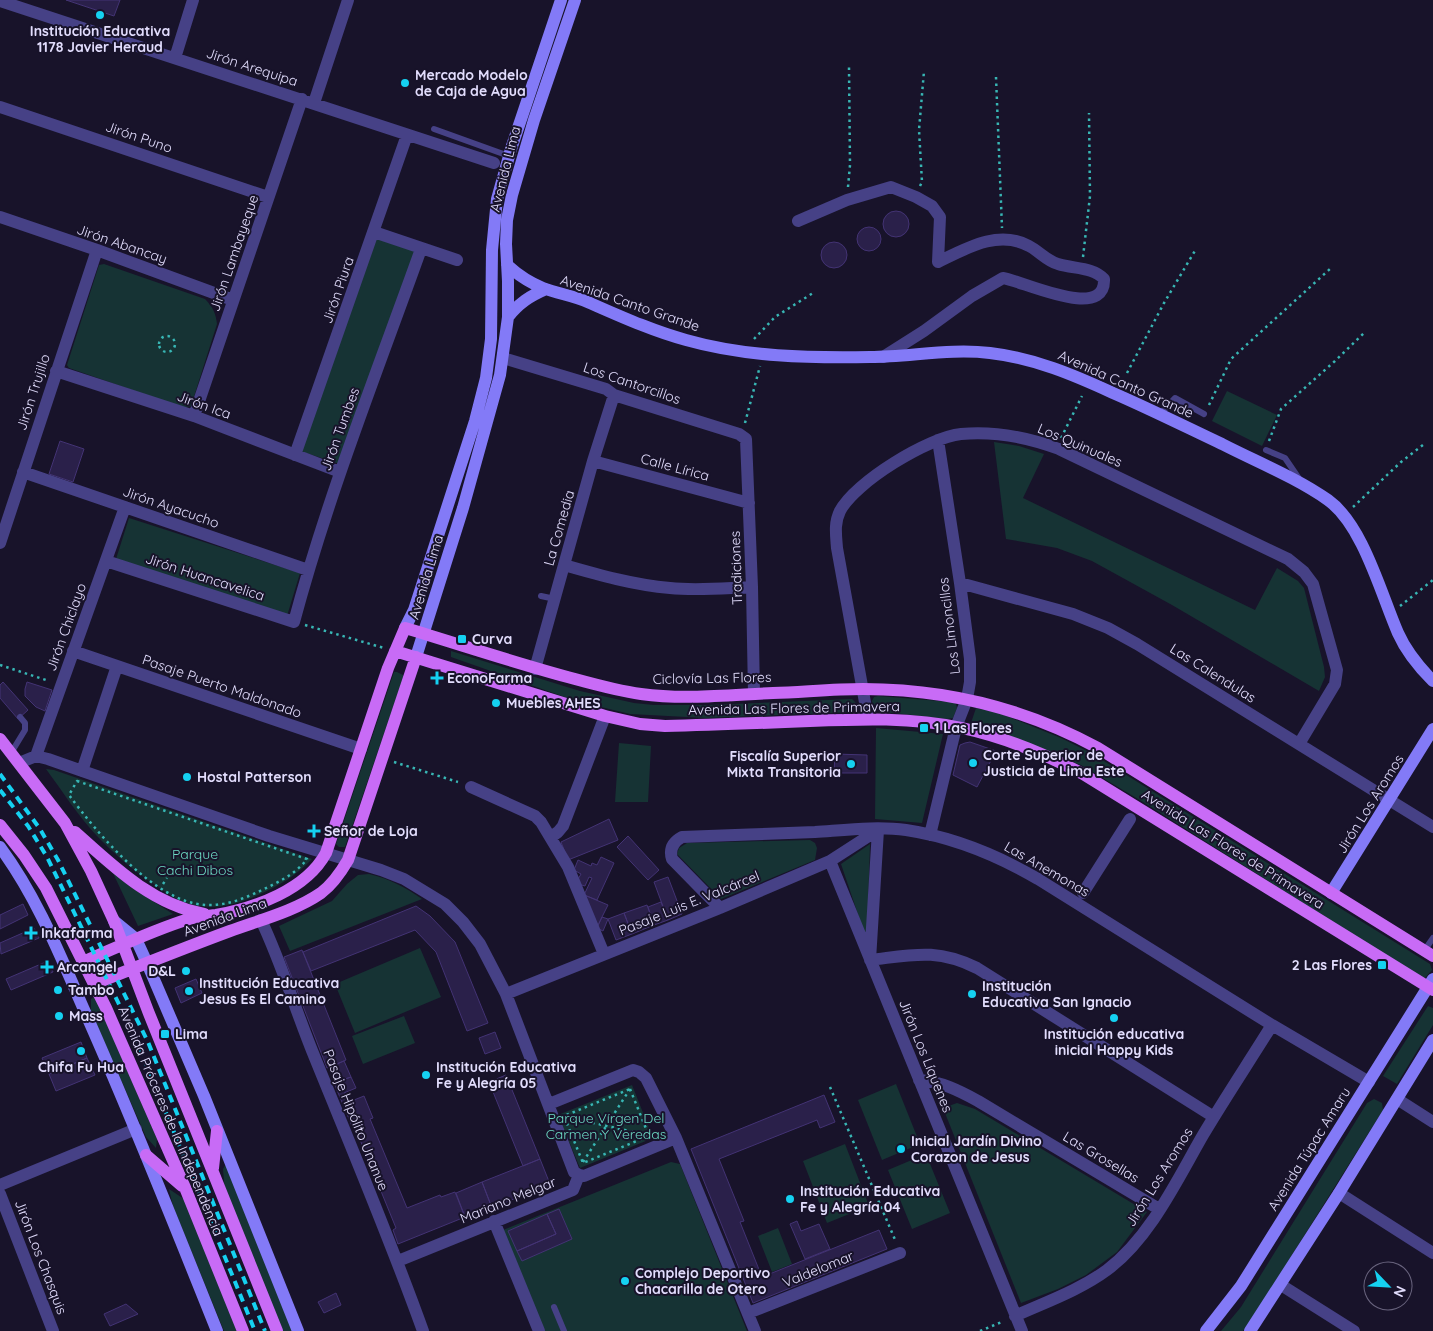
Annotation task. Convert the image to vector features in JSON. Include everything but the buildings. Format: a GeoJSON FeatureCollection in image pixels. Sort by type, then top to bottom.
{"type":"FeatureCollection","features":[{"type":"Feature","properties":{"kind":"main road","name":"Avenida Lima"},"geometry":{"type":"LineString","coordinates":[[65,969],[191,918],[247,907],[293,887],[317,868],[326,853],[388,668],[390,650],[405,628],[414,610],[475,421],[489,362],[492,318],[492,250],[497,200],[509,156],[561,0]]}},
{"type":"Feature","properties":{"kind":"main road","name":"Avenida Lima"},"geometry":{"type":"LineString","coordinates":[[76,991],[306,901],[322,892],[337,878],[348,860],[424,634],[476,465],[503,358],[508,316],[506,244],[512,195],[534,120],[575,0]]}},
{"type":"Feature","properties":{"kind":"main road","name":"Avenida Canto Grande"},"geometry":{"type":"LineString","coordinates":[[507,265],[531,283],[585,301],[661,332],[689,341],[743,351],[792,357],[883,357],[967,351],[1018,357],[1073,375],[1160,414],[1304,485],[1330,501],[1345,515],[1378,579],[1399,635],[1413,658],[1433,681]]}},
{"type":"Feature","properties":{"kind":"main road","name":"Avenida Canto Grande"},"geometry":{"type":"LineString","coordinates":[[508,316],[517,306],[531,296],[546,289]]}},
{"type":"Feature","properties":{"kind":"main road"},"geometry":{"type":"LineString","coordinates":[[492,318],[508,316]]}},
{"type":"Feature","properties":{"kind":"main road","name":"Avenida Las Flores de Primavera"},"geometry":{"type":"LineString","coordinates":[[405,628],[535,669],[608,688],[641,694],[680,697],[863,689],[928,693],[967,699],[1032,717],[1072,734],[1098,748],[1429,954]]}},
{"type":"Feature","properties":{"kind":"main road","name":"Avenida Las Flores de Primavera"},"geometry":{"type":"LineString","coordinates":[[390,650],[605,716],[640,724],[665,726],[868,719],[920,722],[956,727],[1007,741],[1083,774],[1431,986]]}},
{"type":"Feature","properties":{"kind":"main road","name":"Jirón Los Aromos"},"geometry":{"type":"LineString","coordinates":[[1332,893],[1433,729]]}},
{"type":"Feature","properties":{"kind":"main road","name":"Avenida Próceres de la Independencia"},"geometry":{"type":"LineString","coordinates":[[0,739],[65,823],[87,862],[114,921],[131,969],[277,1331]]}},
{"type":"Feature","properties":{"kind":"main road"},"geometry":{"type":"LineString","coordinates":[[65,823],[132,881],[156,896],[181,908],[211,915]]}},
{"type":"Feature","properties":{"kind":"main road","name":"Avenida Próceres de la Independencia"},"geometry":{"type":"LineString","coordinates":[[0,825],[24,855],[46,888],[94,984],[186,1190],[243,1331]]}},
{"type":"Feature","properties":{"kind":"main road"},"geometry":{"type":"LineString","coordinates":[[0,847],[30,891],[76,991],[136,1129],[217,1331]]}},
{"type":"Feature","properties":{"kind":"main road","name":"Avenida Próceres de la Independencia"},"geometry":{"type":"LineString","coordinates":[[114,921],[136,939],[147,963],[298,1331]]}},
{"type":"Feature","properties":{"kind":"main road","name":"Avenida Túpac Amaru"},"geometry":{"type":"LineString","coordinates":[[1206,1331],[1241,1286],[1431,986]]}},
{"type":"Feature","properties":{"kind":"main road"},"geometry":{"type":"LineString","coordinates":[[1250,1331],[1339,1193],[1433,1040]]}},
{"type":"Feature","properties":{"kind":"main road"},"geometry":{"type":"LineString","coordinates":[[213,1171],[217,1131]]}},
{"type":"Feature","properties":{"kind":"main road"},"geometry":{"type":"LineString","coordinates":[[146,1155],[186,1190]]}},
{"type":"Feature","properties":{"kind":"street"},"geometry":{"type":"LineString","coordinates":[[175,58],[193,0]]}},
{"type":"Feature","properties":{"kind":"street"},"geometry":{"type":"LineString","coordinates":[[314,103],[348,0]]}},
{"type":"Feature","properties":{"kind":"street","name":"Jirón Arequipa"},"geometry":{"type":"LineString","coordinates":[[0,1],[494,163]]}},
{"type":"Feature","properties":{"kind":"street","name":"Jirón Lambayeque"},"geometry":{"type":"LineString","coordinates":[[194,416],[302,99]]}},
{"type":"Feature","properties":{"kind":"street","name":"Jirón Puno"},"geometry":{"type":"LineString","coordinates":[[0,107],[268,197]]}},
{"type":"Feature","properties":{"kind":"street","name":"Jirón Piura"},"geometry":{"type":"LineString","coordinates":[[296,455],[407,135]]}},
{"type":"Feature","properties":{"kind":"street"},"geometry":{"type":"LineString","coordinates":[[798,221],[847,200],[892,187],[932,206],[940,217],[938,262],[975,244],[1002,239],[1021,242],[1056,264],[1096,272],[1104,279],[1105,288],[1101,294],[1094,298],[1089,298],[1063,296],[1003,278],[972,296],[924,332],[883,357]]}},
{"type":"Feature","properties":{"kind":"street","name":"Jirón Abancay"},"geometry":{"type":"LineString","coordinates":[[0,218],[97,250],[233,300]]}},
{"type":"Feature","properties":{"kind":"street"},"geometry":{"type":"LineString","coordinates":[[374,232],[457,260]]}},
{"type":"Feature","properties":{"kind":"street","name":"Jirón Tumbes"},"geometry":{"type":"LineString","coordinates":[[294,622],[308,570],[340,472],[421,249]]}},
{"type":"Feature","properties":{"kind":"street","name":"Jirón Trujillo"},"geometry":{"type":"LineString","coordinates":[[0,543],[97,250]]}},
{"type":"Feature","properties":{"kind":"street","name":"Los Cantorcillos"},"geometry":{"type":"LineString","coordinates":[[503,358],[606,389],[614,395],[739,434],[747,442]]}},
{"type":"Feature","properties":{"kind":"street","name":"Jirón Ica"},"geometry":{"type":"LineString","coordinates":[[56,371],[194,416],[340,472]]}},
{"type":"Feature","properties":{"kind":"street","name":"La Comedia"},"geometry":{"type":"LineString","coordinates":[[535,669],[614,395]]}},
{"type":"Feature","properties":{"kind":"street","name":"Los Quinuales"},"geometry":{"type":"LineString","coordinates":[[868,719],[836,548],[835,526],[841,510],[854,494],[885,468],[938,440],[959,434],[991,434],[1020,437],[1048,445],[1274,553],[1288,560],[1304,572],[1313,584],[1337,670],[1335,684],[1299,744]]}},
{"type":"Feature","properties":{"kind":"street","name":"Los Limoncillos"},"geometry":{"type":"LineString","coordinates":[[930,835],[956,727],[967,699],[970,682],[970,659],[960,583],[938,440]]}},
{"type":"Feature","properties":{"kind":"street","name":"Tradiciones"},"geometry":{"type":"LineString","coordinates":[[747,442],[754,694]]}},
{"type":"Feature","properties":{"kind":"street","name":"Calle Lírica"},"geometry":{"type":"LineString","coordinates":[[594,461],[749,503]]}},
{"type":"Feature","properties":{"kind":"street","name":"Jirón Ayacucho"},"geometry":{"type":"LineString","coordinates":[[23,472],[308,570]]}},
{"type":"Feature","properties":{"kind":"street","name":"Jirón Chiclayo"},"geometry":{"type":"LineString","coordinates":[[36,756],[125,507]]}},
{"type":"Feature","properties":{"kind":"street","name":"Jirón Huancavelica"},"geometry":{"type":"LineString","coordinates":[[106,561],[294,622]]}},
{"type":"Feature","properties":{"kind":"street"},"geometry":{"type":"LineString","coordinates":[[564,565],[602,576],[673,589],[752,587]]}},
{"type":"Feature","properties":{"kind":"street","name":"Las Calendulas"},"geometry":{"type":"LineString","coordinates":[[960,583],[1063,610],[1108,628],[1433,827]]}},
{"type":"Feature","properties":{"kind":"street","name":"Pasaje Puerto Maldonado"},"geometry":{"type":"LineString","coordinates":[[73,651],[361,749]]}},
{"type":"Feature","properties":{"kind":"street"},"geometry":{"type":"LineString","coordinates":[[82,770],[117,666]]}},
{"type":"Feature","properties":{"kind":"street"},"geometry":{"type":"LineString","coordinates":[[550,836],[558,832],[563,826],[605,716]]}},
{"type":"Feature","properties":{"kind":"street"},"geometry":{"type":"LineString","coordinates":[[19,763],[36,756],[82,770],[269,836],[381,870],[404,879],[445,904],[463,922],[480,944],[506,994],[574,1172],[581,1169],[584,1176],[676,1138]]}},
{"type":"Feature","properties":{"kind":"street"},"geometry":{"type":"LineString","coordinates":[[471,787],[535,816],[550,836],[568,866],[604,954]]}},
{"type":"Feature","properties":{"kind":"street"},"geometry":{"type":"LineString","coordinates":[[1083,893],[1130,819]]}},
{"type":"Feature","properties":{"kind":"street","name":"Las Anemonas"},"geometry":{"type":"LineString","coordinates":[[720,908],[672,859],[670,854],[671,847],[676,840],[682,837],[878,830],[905,830],[930,835],[969,846],[1007,861],[1038,878],[1272,1025],[1369,1082]]}},
{"type":"Feature","properties":{"kind":"street","name":"Pasaje Luis E. Valcárcel"},"geometry":{"type":"LineString","coordinates":[[506,994],[720,908],[830,861],[878,830]]}},
{"type":"Feature","properties":{"kind":"street","name":"Jirón Los Líquenes"},"geometry":{"type":"LineString","coordinates":[[870,960],[878,830]]}},
{"type":"Feature","properties":{"kind":"street","name":"Jirón Los Líquenes"},"geometry":{"type":"LineString","coordinates":[[830,861],[1022,1331]]}},
{"type":"Feature","properties":{"kind":"street","name":"Pasaje Hipólito Unanue"},"geometry":{"type":"LineString","coordinates":[[261,920],[314,1056],[398,1261],[423,1331]]}},
{"type":"Feature","properties":{"kind":"street"},"geometry":{"type":"LineString","coordinates":[[870,960],[921,954],[943,955],[958,959],[977,968],[1214,1117]]}},
{"type":"Feature","properties":{"kind":"street","name":"Jirón Los Aromos"},"geometry":{"type":"LineString","coordinates":[[1015,1316],[1080,1286],[1107,1270],[1134,1246],[1159,1209],[1272,1025]]}},
{"type":"Feature","properties":{"kind":"street"},"geometry":{"type":"LineString","coordinates":[[549,1104],[634,1070],[646,1078],[676,1138],[755,1331]]}},
{"type":"Feature","properties":{"kind":"street","name":"Las Grosellas"},"geometry":{"type":"LineString","coordinates":[[919,1080],[948,1087],[978,1100],[1159,1209]]}},
{"type":"Feature","properties":{"kind":"street"},"geometry":{"type":"LineString","coordinates":[[1396,1099],[1433,1122]]}},
{"type":"Feature","properties":{"kind":"street"},"geometry":{"type":"LineString","coordinates":[[0,1185],[136,1129]]}},
{"type":"Feature","properties":{"kind":"street","name":"Mariano Melgar"},"geometry":{"type":"LineString","coordinates":[[398,1261],[573,1190],[581,1169]]}},
{"type":"Feature","properties":{"kind":"street"},"geometry":{"type":"LineString","coordinates":[[1339,1193],[1433,1253]]}},
{"type":"Feature","properties":{"kind":"street","name":"Jirón Los Chasquis"},"geometry":{"type":"LineString","coordinates":[[0,1194],[53,1331]]}},
{"type":"Feature","properties":{"kind":"street"},"geometry":{"type":"LineString","coordinates":[[494,1221],[539,1331]]}},
{"type":"Feature","properties":{"kind":"street","name":"Valdelomar"},"geometry":{"type":"LineString","coordinates":[[748,1313],[900,1252]]}},
{"type":"Feature","properties":{"kind":"street"},"geometry":{"type":"LineString","coordinates":[[1281,1285],[1354,1331]]}},
{"type":"Feature","properties":{"kind":"lane"},"geometry":{"type":"LineString","coordinates":[[434,129],[509,156]]}},
{"type":"Feature","properties":{"kind":"lane"},"geometry":{"type":"LineString","coordinates":[[1160,414],[1175,398],[1204,414]]}},
{"type":"Feature","properties":{"kind":"lane"},"geometry":{"type":"LineString","coordinates":[[1266,450],[1285,458],[1304,485]]}},
{"type":"Feature","properties":{"kind":"lane"},"geometry":{"type":"LineString","coordinates":[[541,596],[555,599]]}},
{"type":"Feature","properties":{"kind":"lane"},"geometry":{"type":"LineString","coordinates":[[11,753],[25,730],[25,723],[20,717]]}},
{"type":"Feature","properties":{"kind":"lane"},"geometry":{"type":"LineString","coordinates":[[1429,954],[1433,938]]}},
{"type":"Feature","properties":{"kind":"lane"},"geometry":{"type":"LineString","coordinates":[[554,1307],[564,1331]]}},
{"type":"Feature","properties":{"kind":"path"},"geometry":{"type":"LineString","coordinates":[[847,200],[850,165],[848,67]]}},
{"type":"Feature","properties":{"kind":"path"},"geometry":{"type":"LineString","coordinates":[[916,197],[922,182],[919,130],[924,71]]}},
{"type":"Feature","properties":{"kind":"path"},"geometry":{"type":"LineString","coordinates":[[996,77],[1002,239]]}},
{"type":"Feature","properties":{"kind":"path"},"geometry":{"type":"LineString","coordinates":[[1082,269],[1090,196],[1089,113]]}},
{"type":"Feature","properties":{"kind":"path"},"geometry":{"type":"LineString","coordinates":[[1127,373],[1164,303],[1196,249]]}},
{"type":"Feature","properties":{"kind":"path"},"geometry":{"type":"LineString","coordinates":[[1218,385],[1231,359],[1331,268]]}},
{"type":"Feature","properties":{"kind":"path"},"geometry":{"type":"LineString","coordinates":[[743,351],[775,317],[813,293]]}},
{"type":"Feature","properties":{"kind":"path"},"geometry":{"type":"LineString","coordinates":[[1266,450],[1281,409],[1335,362],[1364,333]]}},
{"type":"Feature","properties":{"kind":"path"},"geometry":{"type":"LineString","coordinates":[[168,336],[173,339],[172,349],[166,352],[162,350],[159,344],[162,338],[168,336]]}},
{"type":"Feature","properties":{"kind":"path"},"geometry":{"type":"LineString","coordinates":[[744,423],[761,365]]}},
{"type":"Feature","properties":{"kind":"path"},"geometry":{"type":"LineString","coordinates":[[1060,440],[1082,396]]}},
{"type":"Feature","properties":{"kind":"path"},"geometry":{"type":"LineString","coordinates":[[1345,515],[1401,462],[1424,445]]}},
{"type":"Feature","properties":{"kind":"path"},"geometry":{"type":"LineString","coordinates":[[1391,613],[1433,580]]}},
{"type":"Feature","properties":{"kind":"path"},"geometry":{"type":"LineString","coordinates":[[294,622],[390,650]]}},
{"type":"Feature","properties":{"kind":"path"},"geometry":{"type":"LineString","coordinates":[[0,665],[61,685]]}},
{"type":"Feature","properties":{"kind":"path"},"geometry":{"type":"LineString","coordinates":[[383,759],[471,787]]}},
{"type":"Feature","properties":{"kind":"path"},"geometry":{"type":"LineString","coordinates":[[69,795],[90,823],[130,866],[161,888],[182,900],[195,904],[226,904],[248,896],[288,876],[300,868],[307,859]]}},
{"type":"Feature","properties":{"kind":"path"},"geometry":{"type":"LineString","coordinates":[[161,888],[167,878]]}},
{"type":"Feature","properties":{"kind":"path"},"geometry":{"type":"LineString","coordinates":[[830,1087],[900,1252]]}},
{"type":"Feature","properties":{"kind":"path"},"geometry":{"type":"LineString","coordinates":[[630,1089],[649,1136]]}},
{"type":"Feature","properties":{"kind":"path"},"geometry":{"type":"LineString","coordinates":[[564,1116],[630,1089]]}},
{"type":"Feature","properties":{"kind":"path"},"geometry":{"type":"LineString","coordinates":[[581,1169],[630,1089]]}},
{"type":"Feature","properties":{"kind":"path"},"geometry":{"type":"LineString","coordinates":[[564,1116],[649,1136],[676,1138]]}},
{"type":"Feature","properties":{"kind":"path"},"geometry":{"type":"LineString","coordinates":[[564,1116],[581,1169]]}},
{"type":"Feature","properties":{"kind":"path"},"geometry":{"type":"LineString","coordinates":[[581,1169],[649,1136]]}},
{"type":"Feature","properties":{"kind":"path"},"geometry":{"type":"LineString","coordinates":[[980,1331],[1015,1316]]}},
{"type":"Feature","properties":{"kind":"green space"},"geometry":{"type":"Polygon","coordinates":[[[376,236],[419,250],[343,465],[300,451],[376,236]]]}},
{"type":"Feature","properties":{"kind":"green space"},"geometry":{"type":"Polygon","coordinates":[[[104,264],[205,299],[212,308],[217,324],[191,406],[184,408],[69,368],[67,365],[99,265],[104,264]]]}},
{"type":"Feature","properties":{"kind":"green space"},"geometry":{"type":"Polygon","coordinates":[[[1227,391],[1277,415],[1262,446],[1212,421],[1227,391]]]}},
{"type":"Feature","properties":{"kind":"green space"},"geometry":{"type":"Polygon","coordinates":[[[994,442],[1019,446],[1044,454],[1023,498],[1255,610],[1277,568],[1298,581],[1304,588],[1324,667],[1325,677],[1319,691],[1172,605],[1092,561],[1057,548],[1006,539],[994,442]]]}},
{"type":"Feature","properties":{"kind":"green space"},"geometry":{"type":"Polygon","coordinates":[[[129,518],[300,573],[287,616],[116,559],[129,518]]]}},
{"type":"Feature","properties":{"kind":"green space"},"geometry":{"type":"Polygon","coordinates":[[[451,651],[580,691],[634,703],[708,705],[852,699],[856,703],[856,708],[850,712],[706,718],[630,714],[576,701],[451,657],[451,651]]]}},
{"type":"Feature","properties":{"kind":"green space"},"geometry":{"type":"Polygon","coordinates":[[[394,672],[403,675],[403,678],[345,847],[339,847],[336,844],[394,672]]]}},
{"type":"Feature","properties":{"kind":"green space"},"geometry":{"type":"Polygon","coordinates":[[[874,697],[952,702],[956,704],[957,708],[953,718],[947,719],[877,711],[874,710],[872,701],[874,697]]]}},
{"type":"Feature","properties":{"kind":"green space"},"geometry":{"type":"Polygon","coordinates":[[[976,708],[999,713],[1061,738],[1091,753],[1430,964],[1432,970],[1425,978],[1421,977],[1081,765],[975,726],[971,723],[976,708]]]}},
{"type":"Feature","properties":{"kind":"green space"},"geometry":{"type":"Polygon","coordinates":[[[876,728],[943,734],[922,823],[875,819],[876,728]]]}},
{"type":"Feature","properties":{"kind":"green space"},"geometry":{"type":"Polygon","coordinates":[[[619,743],[651,746],[648,802],[615,802],[619,743]]]}},
{"type":"Feature","properties":{"kind":"green space","name":"Parque Cachi Dibos"},"geometry":{"type":"Polygon","coordinates":[[[46,769],[54,770],[312,859],[294,875],[280,884],[244,901],[215,907],[186,903],[174,898],[152,883],[110,849],[83,820],[46,769]]]}},
{"type":"Feature","properties":{"kind":"green space"},"geometry":{"type":"Polygon","coordinates":[[[810,840],[815,843],[817,848],[815,860],[721,899],[677,854],[679,848],[687,843],[810,840]]]}},
{"type":"Feature","properties":{"kind":"green space"},"geometry":{"type":"Polygon","coordinates":[[[870,844],[867,941],[841,864],[870,844]]]}},
{"type":"Feature","properties":{"kind":"green space"},"geometry":{"type":"Polygon","coordinates":[[[112,871],[129,886],[173,914],[138,926],[112,871]]]}},
{"type":"Feature","properties":{"kind":"green space"},"geometry":{"type":"Polygon","coordinates":[[[369,874],[397,884],[422,899],[290,951],[279,926],[332,901],[358,875],[369,874]]]}},
{"type":"Feature","properties":{"kind":"green space"},"geometry":{"type":"Polygon","coordinates":[[[420,948],[441,997],[355,1033],[335,984],[420,948]]]}},
{"type":"Feature","properties":{"kind":"green space"},"geometry":{"type":"Polygon","coordinates":[[[95,996],[157,1139],[156,1148],[146,1137],[91,1011],[91,999],[95,996]]]}},
{"type":"Feature","properties":{"kind":"green space"},"geometry":{"type":"Polygon","coordinates":[[[1428,1006],[1433,1008],[1433,1025],[1397,1084],[1383,1076],[1428,1006]]]}},
{"type":"Feature","properties":{"kind":"green space"},"geometry":{"type":"Polygon","coordinates":[[[404,1016],[415,1043],[363,1064],[352,1036],[404,1016]]]}},
{"type":"Feature","properties":{"kind":"green space"},"geometry":{"type":"Polygon","coordinates":[[[896,1084],[920,1144],[882,1160],[858,1100],[896,1084]]]}},
{"type":"Feature","properties":{"kind":"green space","name":"Parque Vírgen Del Carmen Y Veredas"},"geometry":{"type":"Polygon","coordinates":[[[632,1085],[653,1138],[580,1168],[558,1115],[632,1085]]]}},
{"type":"Feature","properties":{"kind":"green space"},"geometry":{"type":"Polygon","coordinates":[[[1374,1099],[1382,1103],[1383,1110],[1253,1317],[1243,1331],[1221,1331],[1241,1307],[1367,1103],[1374,1099]]]}},
{"type":"Feature","properties":{"kind":"green space"},"geometry":{"type":"Polygon","coordinates":[[[957,1103],[975,1109],[1147,1212],[1117,1252],[1086,1275],[1058,1289],[1021,1303],[943,1108],[957,1103]]]}},
{"type":"Feature","properties":{"kind":"green space"},"geometry":{"type":"Polygon","coordinates":[[[845,1144],[869,1206],[827,1223],[803,1161],[845,1144]]]}},
{"type":"Feature","properties":{"kind":"green space"},"geometry":{"type":"Polygon","coordinates":[[[926,1154],[950,1213],[912,1229],[888,1170],[926,1154]]]}},
{"type":"Feature","properties":{"kind":"green space","name":"Complejo Deportivo Chacarilla de Otero"},"geometry":{"type":"Polygon","coordinates":[[[671,1162],[680,1164],[747,1331],[543,1331],[503,1230],[671,1162]]]}},
{"type":"Feature","properties":{"kind":"green space"},"geometry":{"type":"Polygon","coordinates":[[[226,1164],[296,1331],[282,1331],[225,1193],[223,1169],[226,1164]]]}},
{"type":"Feature","properties":{"kind":"green space"},"geometry":{"type":"Polygon","coordinates":[[[169,1189],[184,1199],[237,1331],[224,1331],[173,1206],[169,1189]]]}},
{"type":"Feature","properties":{"kind":"green space"},"geometry":{"type":"Polygon","coordinates":[[[778,1228],[792,1264],[772,1272],[758,1236],[778,1228]]]}},
{"type":"Feature","properties":{"kind":"railway"},"geometry":{"type":"LineString","coordinates":[[0,774],[40,829],[58,860],[148,1042],[265,1331]]}},
{"type":"Feature","properties":{"kind":"railway"},"geometry":{"type":"LineString","coordinates":[[0,790],[28,826],[47,857],[136,1039],[255,1331]]}},
{"type":"Feature","properties":{"kind":"place","name":"Institución Educativa 1178 Javier Heraud"},"geometry":{"type":"Point","coordinates":[100,15]}},
{"type":"Feature","properties":{"kind":"place","name":"Mercado Modelo de Caja de Agua"},"geometry":{"type":"Point","coordinates":[405,83]}},
{"type":"Feature","properties":{"kind":"place","name":"Curva"},"geometry":{"type":"Point","coordinates":[462,639]}},
{"type":"Feature","properties":{"kind":"place","name":"EconoFarma"},"geometry":{"type":"Point","coordinates":[437,678]}},
{"type":"Feature","properties":{"kind":"place","name":"Muebles AHES"},"geometry":{"type":"Point","coordinates":[496,703]}},
{"type":"Feature","properties":{"kind":"place","name":"1 Las Flores"},"geometry":{"type":"Point","coordinates":[924,728]}},
{"type":"Feature","properties":{"kind":"place","name":"Corte Superior de Justicia de Lima Este"},"geometry":{"type":"Point","coordinates":[973,763]}},
{"type":"Feature","properties":{"kind":"place","name":"Fiscalía Superior Mixta Transitoria"},"geometry":{"type":"Point","coordinates":[851,764]}},
{"type":"Feature","properties":{"kind":"place","name":"Hostal Patterson"},"geometry":{"type":"Point","coordinates":[187,777]}},
{"type":"Feature","properties":{"kind":"place","name":"Señor de Loja"},"geometry":{"type":"Point","coordinates":[314,831]}},
{"type":"Feature","properties":{"kind":"place","name":"Inkafarma"},"geometry":{"type":"Point","coordinates":[31,933]}},
{"type":"Feature","properties":{"kind":"place","name":"2 Las Flores"},"geometry":{"type":"Point","coordinates":[1382,965]}},
{"type":"Feature","properties":{"kind":"place","name":"Arcangel"},"geometry":{"type":"Point","coordinates":[47,967]}},
{"type":"Feature","properties":{"kind":"place","name":"D&L"},"geometry":{"type":"Point","coordinates":[186,971]}},
{"type":"Feature","properties":{"kind":"place","name":"Tambo"},"geometry":{"type":"Point","coordinates":[58,990]}},
{"type":"Feature","properties":{"kind":"place","name":"Institución Educativa Jesus Es El Camino"},"geometry":{"type":"Point","coordinates":[189,991]}},
{"type":"Feature","properties":{"kind":"place","name":"Institución Educativa San Ignacio"},"geometry":{"type":"Point","coordinates":[972,994]}},
{"type":"Feature","properties":{"kind":"place","name":"Mass"},"geometry":{"type":"Point","coordinates":[59,1016]}},
{"type":"Feature","properties":{"kind":"place","name":"Institución educativa inicial Happy Kids"},"geometry":{"type":"Point","coordinates":[1114,1018]}},
{"type":"Feature","properties":{"kind":"place","name":"Lima"},"geometry":{"type":"Point","coordinates":[165,1034]}},
{"type":"Feature","properties":{"kind":"place","name":"Chifa Fu Hua"},"geometry":{"type":"Point","coordinates":[81,1051]}},
{"type":"Feature","properties":{"kind":"place","name":"Institución Educativa Fe y Alegría 05"},"geometry":{"type":"Point","coordinates":[426,1075]}},
{"type":"Feature","properties":{"kind":"place","name":"Inicial Jardín Divino Corazon de Jesus"},"geometry":{"type":"Point","coordinates":[901,1149]}},
{"type":"Feature","properties":{"kind":"place","name":"Institución Educativa Fe y Alegría 04"},"geometry":{"type":"Point","coordinates":[790,1199]}},
{"type":"Feature","properties":{"kind":"place","name":"Complejo Deportivo Chacarilla de Otero"},"geometry":{"type":"Point","coordinates":[625,1281]}}]}
